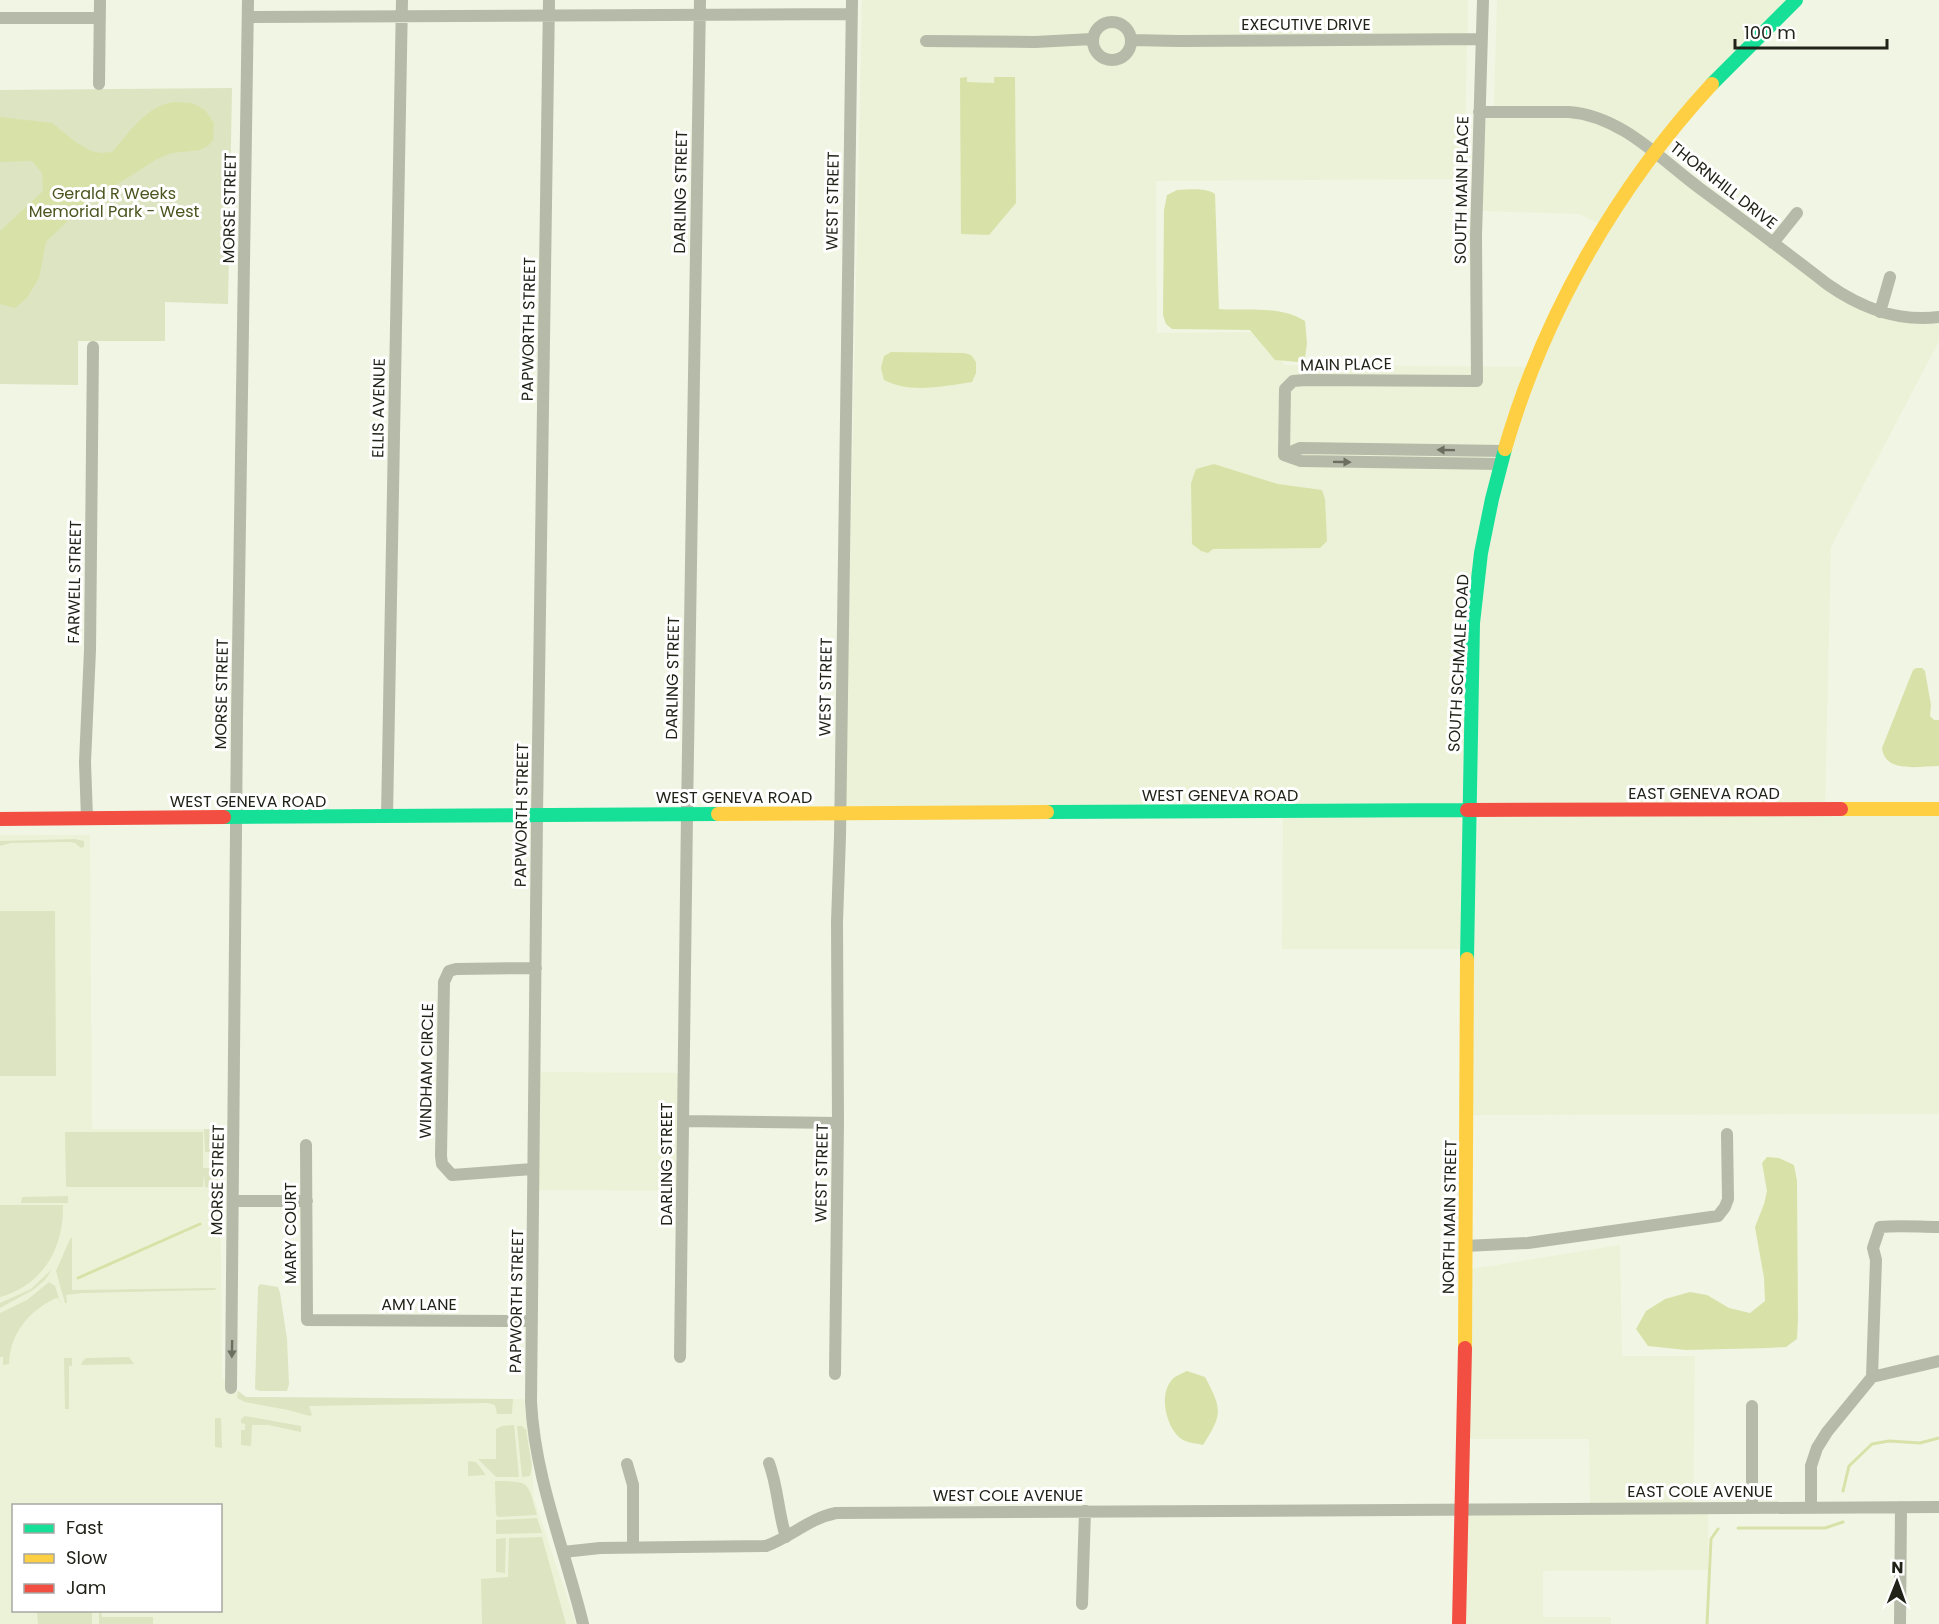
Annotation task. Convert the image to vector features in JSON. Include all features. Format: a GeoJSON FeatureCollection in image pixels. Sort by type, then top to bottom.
{"type":"FeatureCollection","features":[{"type":"Feature","properties":{"kind":"main road","name":"SOUTH SCHMALE ROAD"},"geometry":{"type":"LineString","coordinates":[[1468,811],[1472,648],[1481,553],[1502,458],[1536,362],[1573,280],[1610,217],[1654,152],[1709,86],[1796,0]]}},
{"type":"Feature","properties":{"kind":"main road","name":"EAST GENEVA ROAD"},"geometry":{"type":"LineString","coordinates":[[1468,811],[1939,809]]}},
{"type":"Feature","properties":{"kind":"main road","name":"WEST GENEVA ROAD"},"geometry":{"type":"LineString","coordinates":[[0,819],[1468,811]]}},
{"type":"Feature","properties":{"kind":"main road","name":"NORTH MAIN STREET"},"geometry":{"type":"LineString","coordinates":[[1459,1624],[1466,1245],[1468,811]]}},
{"type":"Feature","properties":{"kind":"street"},"geometry":{"type":"LineString","coordinates":[[99,84],[100,0]]}},
{"type":"Feature","properties":{"kind":"street","name":"MORSE STREET"},"geometry":{"type":"LineString","coordinates":[[231,1388],[248,0]]}},
{"type":"Feature","properties":{"kind":"street","name":"ELLIS AVENUE"},"geometry":{"type":"LineString","coordinates":[[387,817],[402,0]]}},
{"type":"Feature","properties":{"kind":"street","name":"PAPWORTH STREET"},"geometry":{"type":"LineString","coordinates":[[549,0],[531,1402],[541,1474],[582,1624]]}},
{"type":"Feature","properties":{"kind":"street","name":"DARLING STREET"},"geometry":{"type":"LineString","coordinates":[[681,1357],[700,0]]}},
{"type":"Feature","properties":{"kind":"street","name":"WEST STREET"},"geometry":{"type":"LineString","coordinates":[[835,1374],[838,1123],[837,922],[852,0]]}},
{"type":"Feature","properties":{"kind":"street","name":"SOUTH MAIN PLACE"},"geometry":{"type":"LineString","coordinates":[[1477,381],[1479,112],[1483,0]]}},
{"type":"Feature","properties":{"kind":"street"},"geometry":{"type":"LineString","coordinates":[[248,17],[852,14]]}},
{"type":"Feature","properties":{"kind":"street"},"geometry":{"type":"LineString","coordinates":[[0,18],[100,18]]}},
{"type":"Feature","properties":{"kind":"street"},"geometry":{"type":"LineString","coordinates":[[1109,21],[1126,28],[1131,40],[1128,52],[1118,59],[1111,60],[1099,56],[1092,39],[1098,27],[1109,21]]}},
{"type":"Feature","properties":{"kind":"street"},"geometry":{"type":"LineString","coordinates":[[926,40],[1035,42],[1092,39]]}},
{"type":"Feature","properties":{"kind":"street","name":"EXECUTIVE DRIVE"},"geometry":{"type":"LineString","coordinates":[[1131,40],[1481,39]]}},
{"type":"Feature","properties":{"kind":"street","name":"THORNHILL DRIVE"},"geometry":{"type":"LineString","coordinates":[[1479,112],[1569,112],[1589,115],[1613,125],[1654,152],[1843,295],[1880,312],[1914,318],[1939,317]]}},
{"type":"Feature","properties":{"kind":"street"},"geometry":{"type":"LineString","coordinates":[[1773,243],[1797,213]]}},
{"type":"Feature","properties":{"kind":"street"},"geometry":{"type":"LineString","coordinates":[[1880,312],[1890,277]]}},
{"type":"Feature","properties":{"kind":"street","name":"FARWELL STREET"},"geometry":{"type":"LineString","coordinates":[[87,818],[85,762],[90,650],[93,347]]}},
{"type":"Feature","properties":{"kind":"street","name":"MAIN PLACE"},"geometry":{"type":"LineString","coordinates":[[1477,381],[1293,381],[1286,389],[1284,455],[1300,448],[1502,458]]}},
{"type":"Feature","properties":{"kind":"street","name":"WINDHAM CIRCLE"},"geometry":{"type":"LineString","coordinates":[[533,1169],[452,1174],[442,1164],[441,1156],[444,982],[449,971],[536,968]]}},
{"type":"Feature","properties":{"kind":"street"},"geometry":{"type":"LineString","coordinates":[[683,1121],[838,1123]]}},
{"type":"Feature","properties":{"kind":"street"},"geometry":{"type":"LineString","coordinates":[[1466,1245],[1528,1243],[1718,1216],[1725,1208],[1728,1199],[1727,1134]]}},
{"type":"Feature","properties":{"kind":"street","name":"MARY COURT"},"geometry":{"type":"LineString","coordinates":[[306,1145],[307,1320]]}},
{"type":"Feature","properties":{"kind":"street"},"geometry":{"type":"LineString","coordinates":[[233,1201],[307,1201]]}},
{"type":"Feature","properties":{"kind":"street"},"geometry":{"type":"LineString","coordinates":[[1872,1377],[1876,1260],[1873,1248],[1880,1227],[1899,1225],[1939,1227]]}},
{"type":"Feature","properties":{"kind":"street","name":"AMY LANE"},"geometry":{"type":"LineString","coordinates":[[307,1320],[532,1321]]}},
{"type":"Feature","properties":{"kind":"street"},"geometry":{"type":"LineString","coordinates":[[1811,1507],[1811,1466],[1816,1448],[1872,1377],[1939,1361]]}},
{"type":"Feature","properties":{"kind":"street"},"geometry":{"type":"LineString","coordinates":[[1752,1406],[1752,1507]]}},
{"type":"Feature","properties":{"kind":"street"},"geometry":{"type":"LineString","coordinates":[[769,1463],[774,1478],[780,1520],[786,1537]]}},
{"type":"Feature","properties":{"kind":"street"},"geometry":{"type":"LineString","coordinates":[[627,1464],[633,1485],[633,1548]]}},
{"type":"Feature","properties":{"kind":"street"},"geometry":{"type":"LineString","coordinates":[[1900,1624],[1901,1507]]}},
{"type":"Feature","properties":{"kind":"street","name":"EAST COLE AVENUE"},"geometry":{"type":"LineString","coordinates":[[1461,1509],[1939,1507]]}},
{"type":"Feature","properties":{"kind":"street","name":"WEST COLE AVENUE"},"geometry":{"type":"LineString","coordinates":[[563,1552],[600,1548],[766,1546],[817,1518],[836,1513],[1461,1509]]}},
{"type":"Feature","properties":{"kind":"street"},"geometry":{"type":"LineString","coordinates":[[1082,1604],[1084,1511]]}},
{"type":"Feature","properties":{"kind":"shaded area"},"geometry":{"type":"Polygon","coordinates":[[[862,0],[1468,0],[1464,179],[1156,181],[1157,333],[1258,332],[1285,365],[1532,367],[1478,546],[1463,804],[845,809],[862,0]]]}},
{"type":"Feature","properties":{"kind":"shaded area"},"geometry":{"type":"Polygon","coordinates":[[[1497,0],[1793,0],[1652,149],[1604,117],[1494,108],[1497,0]]]}},
{"type":"Feature","properties":{"kind":"shaded area"},"geometry":{"type":"Polygon","coordinates":[[[967,77],[967,82],[994,83],[994,77],[1015,77],[1016,203],[989,235],[961,234],[960,78],[967,77]]]}},
{"type":"Feature","properties":{"kind":"shaded area"},"geometry":{"type":"Polygon","coordinates":[[[192,103],[205,110],[214,123],[213,140],[208,146],[200,150],[172,153],[157,159],[83,206],[46,242],[39,278],[27,298],[15,308],[0,304],[0,231],[43,191],[42,173],[32,161],[0,162],[0,117],[52,123],[77,143],[91,151],[101,153],[112,152],[147,114],[164,104],[192,103]]]}},
{"type":"Feature","properties":{"kind":"shaded area"},"geometry":{"type":"Polygon","coordinates":[[[1487,115],[1573,116],[1604,124],[1647,154],[1602,225],[1579,214],[1481,211],[1487,115]]]}},
{"type":"Feature","properties":{"kind":"shaded area"},"geometry":{"type":"Polygon","coordinates":[[[1653,157],[1843,299],[1939,319],[1939,341],[1831,547],[1825,806],[1477,807],[1479,599],[1508,455],[1540,364],[1578,281],[1653,157]]]}},
{"type":"Feature","properties":{"kind":"shaded area"},"geometry":{"type":"Polygon","coordinates":[[[1177,190],[1202,190],[1215,194],[1219,309],[1274,311],[1296,316],[1305,321],[1307,343],[1305,358],[1298,362],[1275,360],[1250,330],[1172,329],[1166,324],[1163,315],[1164,210],[1167,195],[1177,190]]]}},
{"type":"Feature","properties":{"kind":"shaded area"},"geometry":{"type":"Polygon","coordinates":[[[891,352],[964,353],[971,355],[976,362],[976,373],[972,382],[927,388],[905,387],[884,380],[881,368],[884,356],[891,352]]]}},
{"type":"Feature","properties":{"kind":"shaded area"},"geometry":{"type":"Polygon","coordinates":[[[1214,464],[1278,484],[1322,490],[1325,499],[1327,541],[1320,548],[1213,549],[1208,553],[1201,551],[1192,544],[1191,483],[1196,469],[1214,464]]]}},
{"type":"Feature","properties":{"kind":"shaded area"},"geometry":{"type":"Polygon","coordinates":[[[1922,668],[1925,671],[1931,705],[1930,716],[1934,720],[1939,720],[1939,766],[1904,767],[1896,765],[1889,762],[1882,748],[1913,670],[1922,668]]]}},
{"type":"Feature","properties":{"kind":"shaded area"},"geometry":{"type":"Polygon","coordinates":[[[1939,812],[1939,1114],[1468,1115],[1478,814],[1939,812]]]}},
{"type":"Feature","properties":{"kind":"shaded area"},"geometry":{"type":"Polygon","coordinates":[[[1283,813],[1468,814],[1464,949],[1282,949],[1283,813]]]}},
{"type":"Feature","properties":{"kind":"shaded area"},"geometry":{"type":"Polygon","coordinates":[[[0,835],[90,835],[92,1129],[220,1129],[222,1378],[246,1397],[524,1399],[534,1499],[576,1624],[0,1624],[0,835]]]}},
{"type":"Feature","properties":{"kind":"shaded area"},"geometry":{"type":"Polygon","coordinates":[[[538,1072],[682,1073],[681,1191],[537,1190],[538,1072]]]}},
{"type":"Feature","properties":{"kind":"shaded area"},"geometry":{"type":"Polygon","coordinates":[[[1767,1157],[1779,1158],[1794,1165],[1797,1181],[1797,1339],[1786,1347],[1768,1348],[1686,1350],[1648,1346],[1636,1329],[1646,1311],[1665,1299],[1690,1292],[1707,1295],[1729,1308],[1750,1313],[1765,1301],[1764,1278],[1755,1227],[1767,1191],[1762,1163],[1767,1157]]]}},
{"type":"Feature","properties":{"kind":"shaded area"},"geometry":{"type":"Polygon","coordinates":[[[1620,1245],[1622,1356],[1695,1356],[1693,1505],[1590,1506],[1589,1439],[1463,1439],[1465,1270],[1620,1245]]]}},
{"type":"Feature","properties":{"kind":"shaded area"},"geometry":{"type":"Polygon","coordinates":[[[1187,1371],[1205,1377],[1217,1404],[1217,1418],[1203,1445],[1180,1438],[1171,1426],[1166,1411],[1167,1387],[1174,1378],[1187,1371]]]}},
{"type":"Feature","properties":{"kind":"shaded area"},"geometry":{"type":"Polygon","coordinates":[[[1708,1510],[1708,1570],[1543,1571],[1543,1617],[1611,1617],[1611,1624],[1463,1624],[1464,1512],[1708,1510]]]}},
{"type":"Feature","properties":{"kind":"green space","name":"Gerald R Weeks Memorial Park - West"},"geometry":{"type":"Polygon","coordinates":[[[232,88],[228,304],[165,302],[165,341],[78,341],[78,385],[0,384],[0,90],[232,88]]]}},
{"type":"Feature","properties":{"kind":"green space"},"geometry":{"type":"Polygon","coordinates":[[[75,839],[84,841],[84,847],[81,848],[69,842],[11,843],[0,846],[0,841],[75,839]]]}},
{"type":"Feature","properties":{"kind":"green space"},"geometry":{"type":"Polygon","coordinates":[[[0,911],[55,911],[56,1076],[0,1076],[0,911]]]}},
{"type":"Feature","properties":{"kind":"green space"},"geometry":{"type":"Polygon","coordinates":[[[204,1129],[221,1129],[218,1189],[205,1187],[204,1174],[203,1187],[66,1187],[65,1132],[203,1132],[203,1168],[209,1168],[209,1152],[205,1152],[204,1129]]]}},
{"type":"Feature","properties":{"kind":"green space"},"geometry":{"type":"Polygon","coordinates":[[[68,1196],[68,1203],[21,1203],[22,1197],[68,1196]]]}},
{"type":"Feature","properties":{"kind":"green space"},"geometry":{"type":"Polygon","coordinates":[[[0,1205],[63,1205],[60,1236],[48,1263],[28,1284],[0,1297],[0,1205]]]}},
{"type":"Feature","properties":{"kind":"green space"},"geometry":{"type":"Polygon","coordinates":[[[72,1238],[72,1290],[216,1288],[215,1290],[83,1293],[66,1295],[67,1303],[65,1303],[56,1271],[72,1238]]]}},
{"type":"Feature","properties":{"kind":"green space"},"geometry":{"type":"Polygon","coordinates":[[[52,1269],[45,1280],[33,1290],[0,1308],[0,1303],[31,1289],[52,1269]]]}},
{"type":"Feature","properties":{"kind":"green space"},"geometry":{"type":"Polygon","coordinates":[[[49,1282],[55,1286],[61,1305],[58,1298],[54,1299],[29,1317],[13,1343],[9,1364],[3,1365],[3,1357],[0,1357],[0,1313],[27,1300],[49,1282]]]}},
{"type":"Feature","properties":{"kind":"green space"},"geometry":{"type":"Polygon","coordinates":[[[260,1284],[278,1287],[280,1293],[287,1339],[289,1384],[287,1391],[255,1389],[258,1287],[260,1284]]]}},
{"type":"Feature","properties":{"kind":"green space"},"geometry":{"type":"Polygon","coordinates":[[[129,1357],[134,1364],[81,1365],[86,1358],[129,1357]]]}},
{"type":"Feature","properties":{"kind":"green space"},"geometry":{"type":"Polygon","coordinates":[[[64,1358],[72,1358],[72,1366],[69,1366],[69,1409],[65,1409],[64,1358]]]}},
{"type":"Feature","properties":{"kind":"green space"},"geometry":{"type":"Polygon","coordinates":[[[238,1391],[246,1397],[513,1399],[512,1414],[497,1414],[495,1405],[488,1403],[309,1406],[312,1415],[310,1416],[245,1402],[237,1398],[238,1391]]]}},
{"type":"Feature","properties":{"kind":"green space"},"geometry":{"type":"Polygon","coordinates":[[[245,1416],[301,1426],[301,1432],[268,1425],[252,1425],[251,1446],[241,1445],[241,1430],[245,1430],[245,1424],[241,1423],[241,1419],[245,1416]]]}},
{"type":"Feature","properties":{"kind":"green space"},"geometry":{"type":"Polygon","coordinates":[[[215,1418],[221,1418],[222,1448],[215,1447],[215,1418]]]}},
{"type":"Feature","properties":{"kind":"green space"},"geometry":{"type":"Polygon","coordinates":[[[514,1425],[519,1477],[496,1477],[478,1459],[496,1459],[496,1429],[514,1425]]]}},
{"type":"Feature","properties":{"kind":"green space"},"geometry":{"type":"Polygon","coordinates":[[[517,1426],[522,1426],[526,1430],[532,1466],[530,1476],[522,1477],[517,1426]]]}},
{"type":"Feature","properties":{"kind":"green space"},"geometry":{"type":"Polygon","coordinates":[[[468,1461],[476,1462],[486,1475],[468,1476],[468,1461]]]}},
{"type":"Feature","properties":{"kind":"green space"},"geometry":{"type":"Polygon","coordinates":[[[495,1481],[516,1482],[526,1486],[537,1515],[498,1517],[496,1515],[495,1481]]]}},
{"type":"Feature","properties":{"kind":"green space"},"geometry":{"type":"Polygon","coordinates":[[[537,1518],[542,1533],[496,1534],[496,1520],[537,1518]]]}},
{"type":"Feature","properties":{"kind":"green space"},"geometry":{"type":"Polygon","coordinates":[[[542,1537],[566,1624],[482,1624],[481,1579],[508,1577],[509,1538],[542,1537]]]}},
{"type":"Feature","properties":{"kind":"green space"},"geometry":{"type":"Polygon","coordinates":[[[506,1538],[505,1573],[496,1572],[496,1539],[506,1538]]]}},
{"type":"Feature","properties":{"kind":"green space"},"geometry":{"type":"Polygon","coordinates":[[[37,1612],[92,1613],[92,1624],[38,1624],[37,1612]]]}},
{"type":"Feature","properties":{"kind":"green space"},"geometry":{"type":"Polygon","coordinates":[[[101,1612],[102,1617],[153,1617],[153,1624],[99,1624],[99,1613],[101,1612]]]}},
{"type":"Feature","properties":{"kind":"waterway"},"geometry":{"type":"LineString","coordinates":[[78,1278],[200,1224]]}},
{"type":"Feature","properties":{"kind":"waterway"},"geometry":{"type":"LineString","coordinates":[[1843,1491],[1849,1466],[1872,1444],[1889,1441],[1920,1443],[1939,1438]]}},
{"type":"Feature","properties":{"kind":"waterway"},"geometry":{"type":"LineString","coordinates":[[1738,1528],[1825,1528],[1843,1522]]}},
{"type":"Feature","properties":{"kind":"waterway"},"geometry":{"type":"LineString","coordinates":[[1707,1624],[1711,1539],[1718,1529]]}},
{"type":"Feature","properties":{"kind":"traffic: fast"},"geometry":{"type":"LineString","coordinates":[[1712,84],[1796,0]]}},
{"type":"Feature","properties":{"kind":"traffic: fast"},"geometry":{"type":"LineString","coordinates":[[1467,959],[1473,623],[1481,553],[1505,449]]}},
{"type":"Feature","properties":{"kind":"traffic: fast"},"geometry":{"type":"LineString","coordinates":[[1047,812],[1467,810]]}},
{"type":"Feature","properties":{"kind":"traffic: fast"},"geometry":{"type":"LineString","coordinates":[[224,817],[718,814]]}},
{"type":"Feature","properties":{"kind":"traffic: slow"},"geometry":{"type":"LineString","coordinates":[[1505,449],[1540,350],[1588,254],[1615,209],[1645,166],[1712,84]]}},
{"type":"Feature","properties":{"kind":"traffic: slow"},"geometry":{"type":"LineString","coordinates":[[1841,809],[1939,809]]}},
{"type":"Feature","properties":{"kind":"traffic: slow"},"geometry":{"type":"LineString","coordinates":[[718,814],[1047,812]]}},
{"type":"Feature","properties":{"kind":"traffic: slow"},"geometry":{"type":"LineString","coordinates":[[1465,1348],[1467,959]]}},
{"type":"Feature","properties":{"kind":"traffic: jam"},"geometry":{"type":"LineString","coordinates":[[1467,810],[1841,809]]}},
{"type":"Feature","properties":{"kind":"traffic: jam"},"geometry":{"type":"LineString","coordinates":[[0,819],[224,817]]}},
{"type":"Feature","properties":{"kind":"traffic: jam"},"geometry":{"type":"LineString","coordinates":[[1459,1624],[1465,1348]]}}]}
